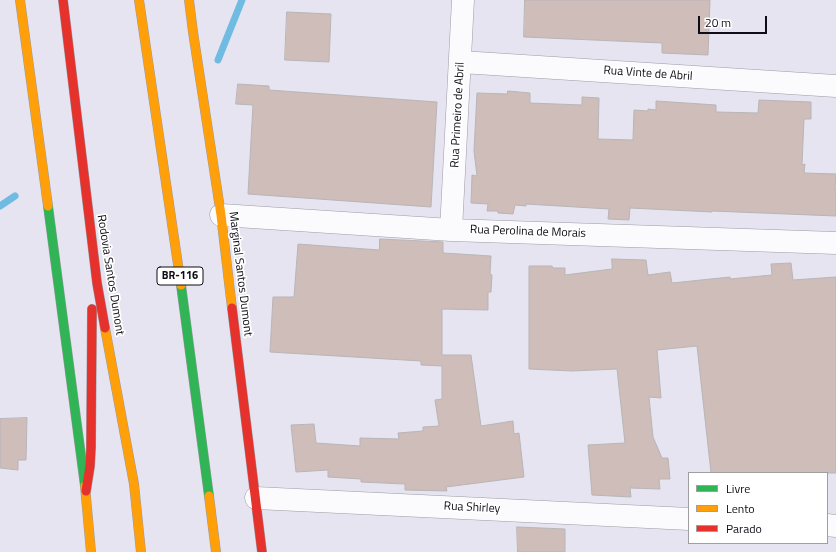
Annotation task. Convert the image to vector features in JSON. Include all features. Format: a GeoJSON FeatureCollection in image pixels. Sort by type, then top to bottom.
{"type":"FeatureCollection","features":[{"type":"Feature","properties":{"kind":"main road"},"geometry":{"type":"LineString","coordinates":[[20,0],[86,491],[91,552]]}},
{"type":"Feature","properties":{"kind":"main road","name":"Rodovia Santos Dumont"},"geometry":{"type":"LineString","coordinates":[[63,0],[97,283],[134,484],[141,552]]}},
{"type":"Feature","properties":{"kind":"main road","name":"BR-116"},"geometry":{"type":"LineString","coordinates":[[138,0],[183,296],[216,552]]}},
{"type":"Feature","properties":{"kind":"main road","name":"Marginal Santos Dumont"},"geometry":{"type":"LineString","coordinates":[[189,0],[221,215],[262,552]]}},
{"type":"Feature","properties":{"kind":"main road"},"geometry":{"type":"LineString","coordinates":[[86,491],[91,447],[92,301],[97,283]]}},
{"type":"Feature","properties":{"kind":"street","name":"Rua Primeiro de Abril"},"geometry":{"type":"LineString","coordinates":[[451,230],[461,62],[463,0]]}},
{"type":"Feature","properties":{"kind":"street","name":"Rua Vinte de Abril"},"geometry":{"type":"LineString","coordinates":[[461,62],[836,86]]}},
{"type":"Feature","properties":{"kind":"street","name":"Rua Perolina de Morais"},"geometry":{"type":"LineString","coordinates":[[221,215],[451,230],[836,243]]}},
{"type":"Feature","properties":{"kind":"street","name":"Rua Shirley"},"geometry":{"type":"LineString","coordinates":[[256,498],[688,519]]}},
{"type":"Feature","properties":{"kind":"building"},"geometry":{"type":"Polygon","coordinates":[[[525,0],[710,0],[708,55],[662,53],[662,43],[524,37],[525,0]]]}},
{"type":"Feature","properties":{"kind":"building"},"geometry":{"type":"Polygon","coordinates":[[[287,12],[331,14],[329,62],[285,60],[287,12]]]}},
{"type":"Feature","properties":{"kind":"building"},"geometry":{"type":"Polygon","coordinates":[[[238,84],[269,86],[269,90],[437,102],[431,207],[248,194],[253,105],[236,104],[238,84]]]}},
{"type":"Feature","properties":{"kind":"building"},"geometry":{"type":"Polygon","coordinates":[[[508,91],[530,93],[530,103],[582,105],[582,97],[599,98],[598,139],[633,140],[634,110],[656,110],[656,101],[716,105],[716,112],[758,113],[759,100],[811,102],[811,119],[804,119],[802,165],[805,164],[804,173],[836,174],[836,216],[630,208],[629,220],[608,219],[609,209],[526,204],[526,206],[515,205],[513,214],[498,213],[498,211],[487,211],[488,204],[471,203],[472,175],[477,176],[474,151],[477,93],[507,94],[508,91]]]}},
{"type":"Feature","properties":{"kind":"building"},"geometry":{"type":"Polygon","coordinates":[[[380,239],[443,242],[443,253],[491,256],[490,274],[492,275],[491,292],[488,292],[488,310],[442,309],[442,355],[471,355],[481,426],[513,421],[514,434],[519,433],[524,477],[446,487],[447,491],[405,490],[405,484],[361,482],[361,479],[328,477],[328,470],[296,472],[291,425],[314,424],[316,443],[360,446],[360,438],[399,439],[398,433],[423,431],[423,427],[439,426],[435,400],[442,399],[442,366],[421,365],[421,361],[270,352],[273,297],[294,297],[298,244],[379,250],[380,239]]]}},
{"type":"Feature","properties":{"kind":"building"},"geometry":{"type":"Polygon","coordinates":[[[612,259],[646,260],[648,275],[670,272],[672,283],[730,277],[730,279],[772,275],[771,264],[791,263],[793,280],[836,277],[836,473],[711,472],[697,346],[657,350],[661,398],[649,397],[653,437],[662,458],[668,458],[670,479],[659,479],[660,489],[630,488],[631,497],[592,495],[588,445],[625,443],[617,369],[572,371],[529,369],[529,266],[552,266],[553,268],[565,268],[565,275],[612,269],[612,259]]]}},
{"type":"Feature","properties":{"kind":"building"},"geometry":{"type":"Polygon","coordinates":[[[27,418],[26,460],[18,460],[18,470],[0,468],[0,419],[27,418]]]}},
{"type":"Feature","properties":{"kind":"building"},"geometry":{"type":"Polygon","coordinates":[[[517,527],[565,529],[565,552],[518,552],[517,527]]]}},
{"type":"Feature","properties":{"kind":"waterway"},"geometry":{"type":"LineString","coordinates":[[218,60],[242,0]]}},
{"type":"Feature","properties":{"kind":"waterway"},"geometry":{"type":"LineString","coordinates":[[0,206],[15,196]]}},
{"type":"Feature","properties":{"kind":"traffic: fast"},"geometry":{"type":"LineString","coordinates":[[48,206],[85,486]]}},
{"type":"Feature","properties":{"kind":"traffic: fast"},"geometry":{"type":"LineString","coordinates":[[181,285],[209,496]]}},
{"type":"Feature","properties":{"kind":"traffic: slow"},"geometry":{"type":"LineString","coordinates":[[20,0],[48,206]]}},
{"type":"Feature","properties":{"kind":"traffic: slow"},"geometry":{"type":"LineString","coordinates":[[139,0],[181,285]]}},
{"type":"Feature","properties":{"kind":"traffic: slow"},"geometry":{"type":"LineString","coordinates":[[189,0],[221,215],[232,308]]}},
{"type":"Feature","properties":{"kind":"traffic: slow"},"geometry":{"type":"LineString","coordinates":[[105,328],[134,484],[141,552]]}},
{"type":"Feature","properties":{"kind":"traffic: slow"},"geometry":{"type":"LineString","coordinates":[[85,486],[91,552]]}},
{"type":"Feature","properties":{"kind":"traffic: slow"},"geometry":{"type":"LineString","coordinates":[[209,496],[216,552]]}},
{"type":"Feature","properties":{"kind":"traffic: jam"},"geometry":{"type":"LineString","coordinates":[[63,0],[97,283],[105,328]]}},
{"type":"Feature","properties":{"kind":"traffic: jam"},"geometry":{"type":"LineString","coordinates":[[232,308],[262,552]]}},
{"type":"Feature","properties":{"kind":"traffic: jam"},"geometry":{"type":"LineString","coordinates":[[86,491],[91,447],[92,309]]}}]}
